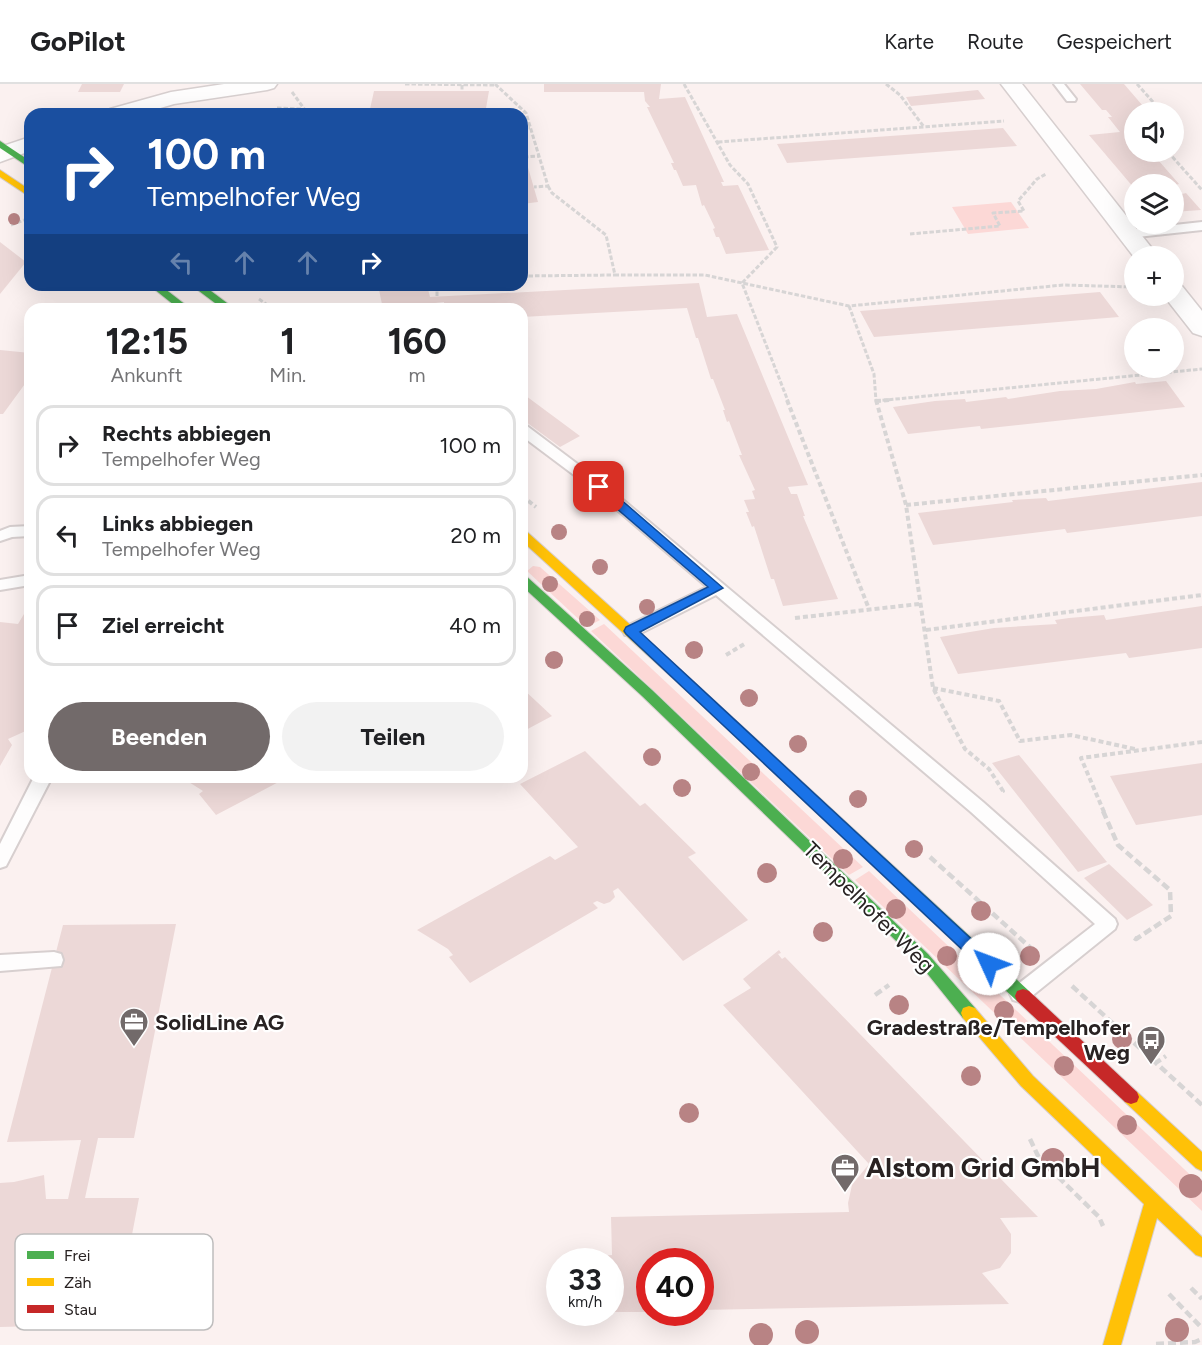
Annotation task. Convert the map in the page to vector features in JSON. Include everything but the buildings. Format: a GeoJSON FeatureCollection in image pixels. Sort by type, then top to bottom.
{"type":"FeatureCollection","features":[{"type":"Feature","properties":{"kind":"street"},"geometry":{"type":"LineString","coordinates":[[139,108],[181,96],[267,84]]}},
{"type":"Feature","properties":{"kind":"street"},"geometry":{"type":"LineString","coordinates":[[1011,84],[1124,229]]}},
{"type":"Feature","properties":{"kind":"street"},"geometry":{"type":"LineString","coordinates":[[10,149],[24,160]]}},
{"type":"Feature","properties":{"kind":"street"},"geometry":{"type":"LineString","coordinates":[[0,172],[24,190]]}},
{"type":"Feature","properties":{"kind":"street"},"geometry":{"type":"LineString","coordinates":[[1128,234],[1138,246]]}},
{"type":"Feature","properties":{"kind":"street"},"geometry":{"type":"LineString","coordinates":[[162,291],[178,303]]}},
{"type":"Feature","properties":{"kind":"street"},"geometry":{"type":"LineString","coordinates":[[204,291],[222,303]]}},
{"type":"Feature","properties":{"kind":"street"},"geometry":{"type":"LineString","coordinates":[[1184,305],[1202,328]]}},
{"type":"Feature","properties":{"kind":"street","name":"Tempelhofer Weg"},"geometry":{"type":"LineString","coordinates":[[528,540],[631,631],[1202,1163]]}},
{"type":"Feature","properties":{"kind":"street"},"geometry":{"type":"LineString","coordinates":[[528,550],[535,546]]}},
{"type":"Feature","properties":{"kind":"street","name":"Tempelhofer Weg"},"geometry":{"type":"LineString","coordinates":[[528,584],[647,693],[923,958],[1027,1081],[1202,1249]]}},
{"type":"Feature","properties":{"kind":"street"},"geometry":{"type":"LineString","coordinates":[[1112,1345],[1153,1202]]}},
{"type":"Feature","properties":{"kind":"lane"},"geometry":{"type":"LineString","coordinates":[[1059,84],[1071,99]]}},
{"type":"Feature","properties":{"kind":"lane"},"geometry":{"type":"LineString","coordinates":[[1184,228],[1202,226]]}},
{"type":"Feature","properties":{"kind":"lane"},"geometry":{"type":"LineString","coordinates":[[528,434],[599,487],[977,807],[1108,924],[1020,994]]}},
{"type":"Feature","properties":{"kind":"lane"},"geometry":{"type":"LineString","coordinates":[[0,536],[10,532],[24,531]]}},
{"type":"Feature","properties":{"kind":"lane"},"geometry":{"type":"LineString","coordinates":[[0,585],[24,581]]}},
{"type":"Feature","properties":{"kind":"lane"},"geometry":{"type":"LineString","coordinates":[[631,631],[717,588]]}},
{"type":"Feature","properties":{"kind":"lane"},"geometry":{"type":"LineString","coordinates":[[0,861],[40,783]]}},
{"type":"Feature","properties":{"kind":"lane"},"geometry":{"type":"LineString","coordinates":[[0,963],[54,960]]}},
{"type":"Feature","properties":{"kind":"path"},"geometry":{"type":"LineString","coordinates":[[404,91],[405,84],[495,84],[521,108]]}},
{"type":"Feature","properties":{"kind":"path"},"geometry":{"type":"LineString","coordinates":[[684,84],[730,165],[748,184],[777,247],[742,283]]}},
{"type":"Feature","properties":{"kind":"path"},"geometry":{"type":"LineString","coordinates":[[886,84],[900,95],[924,128]]}},
{"type":"Feature","properties":{"kind":"path"},"geometry":{"type":"LineString","coordinates":[[1137,84],[1153,102]]}},
{"type":"Feature","properties":{"kind":"path"},"geometry":{"type":"LineString","coordinates":[[462,85],[462,91]]}},
{"type":"Feature","properties":{"kind":"path"},"geometry":{"type":"LineString","coordinates":[[290,89],[304,108]]}},
{"type":"Feature","properties":{"kind":"path"},"geometry":{"type":"LineString","coordinates":[[528,120],[548,186],[552,193],[606,234],[615,275]]}},
{"type":"Feature","properties":{"kind":"path"},"geometry":{"type":"LineString","coordinates":[[718,142],[849,130],[924,128],[1004,121]]}},
{"type":"Feature","properties":{"kind":"path"},"geometry":{"type":"LineString","coordinates":[[528,157],[539,156]]}},
{"type":"Feature","properties":{"kind":"path"},"geometry":{"type":"LineString","coordinates":[[1177,162],[1202,190]]}},
{"type":"Feature","properties":{"kind":"path"},"geometry":{"type":"LineString","coordinates":[[910,234],[1000,226],[993,213],[1024,211],[1018,201],[1027,194],[1034,180],[1047,173]]}},
{"type":"Feature","properties":{"kind":"path"},"geometry":{"type":"LineString","coordinates":[[534,187],[548,186]]}},
{"type":"Feature","properties":{"kind":"path"},"geometry":{"type":"LineString","coordinates":[[11,225],[24,219]]}},
{"type":"Feature","properties":{"kind":"path"},"geometry":{"type":"LineString","coordinates":[[528,276],[705,275],[849,306],[1063,285],[1124,287]]}},
{"type":"Feature","properties":{"kind":"path"},"geometry":{"type":"LineString","coordinates":[[742,283],[869,609]]}},
{"type":"Feature","properties":{"kind":"path"},"geometry":{"type":"LineString","coordinates":[[436,291],[436,297]]}},
{"type":"Feature","properties":{"kind":"path"},"geometry":{"type":"LineString","coordinates":[[849,306],[874,374],[876,401],[906,506],[933,688],[964,748],[989,769],[1003,791],[977,807]]}},
{"type":"Feature","properties":{"kind":"path"},"geometry":{"type":"LineString","coordinates":[[876,401],[1202,369]]}},
{"type":"Feature","properties":{"kind":"path"},"geometry":{"type":"LineString","coordinates":[[906,506],[1202,474]]}},
{"type":"Feature","properties":{"kind":"path"},"geometry":{"type":"LineString","coordinates":[[926,630],[1202,595]]}},
{"type":"Feature","properties":{"kind":"path"},"geometry":{"type":"LineString","coordinates":[[726,655],[766,630],[791,618],[919,604]]}},
{"type":"Feature","properties":{"kind":"path"},"geometry":{"type":"LineString","coordinates":[[933,688],[999,701],[1020,741],[1071,735],[1140,750]]}},
{"type":"Feature","properties":{"kind":"path"},"geometry":{"type":"LineString","coordinates":[[1108,924],[1136,939],[1171,916],[1170,890],[1118,845],[1081,758],[1202,742]]}},
{"type":"Feature","properties":{"kind":"path"},"geometry":{"type":"LineString","coordinates":[[875,995],[889,985]]}},
{"type":"Feature","properties":{"kind":"path"},"geometry":{"type":"LineString","coordinates":[[1151,1066],[1166,1056]]}},
{"type":"Feature","properties":{"kind":"path"},"geometry":{"type":"LineString","coordinates":[[1026,1128],[1040,1158],[1099,1217],[1104,1229]]}},
{"type":"Feature","properties":{"kind":"path"},"geometry":{"type":"LineString","coordinates":[[1167,1292],[1202,1328]]}},
{"type":"Feature","properties":{"kind":"path"},"geometry":{"type":"LineString","coordinates":[[1153,1344],[1195,1342],[1202,1339]]}},
{"type":"Feature","properties":{"kind":"shaded area"},"geometry":{"type":"Polygon","coordinates":[[[1011,202],[1029,228],[968,234],[952,207],[1011,202]]]}},
{"type":"Feature","properties":{"kind":"shaded area"},"geometry":{"type":"Polygon","coordinates":[[[533,566],[540,567],[600,620],[587,627],[528,570],[533,566]]]}},
{"type":"Feature","properties":{"kind":"shaded area"},"geometry":{"type":"Polygon","coordinates":[[[604,624],[863,867],[849,875],[591,631],[604,624]]]}},
{"type":"Feature","properties":{"kind":"shaded area"},"geometry":{"type":"Polygon","coordinates":[[[869,871],[1202,1186],[1202,1211],[855,880],[869,871]]]}},
{"type":"Feature","properties":{"kind":"traffic: fast"},"geometry":{"type":"LineString","coordinates":[[0,144],[24,161]]}},
{"type":"Feature","properties":{"kind":"traffic: fast"},"geometry":{"type":"LineString","coordinates":[[162,291],[178,303]]}},
{"type":"Feature","properties":{"kind":"traffic: fast"},"geometry":{"type":"LineString","coordinates":[[204,291],[222,303]]}},
{"type":"Feature","properties":{"kind":"traffic: fast"},"geometry":{"type":"LineString","coordinates":[[528,584],[647,693],[923,958],[969,1013]]}},
{"type":"Feature","properties":{"kind":"traffic: fast"},"geometry":{"type":"LineString","coordinates":[[691,687],[1023,996]]}},
{"type":"Feature","properties":{"kind":"traffic: slow"},"geometry":{"type":"LineString","coordinates":[[0,173],[24,190]]}},
{"type":"Feature","properties":{"kind":"traffic: slow"},"geometry":{"type":"LineString","coordinates":[[528,539],[691,687]]}},
{"type":"Feature","properties":{"kind":"traffic: slow"},"geometry":{"type":"LineString","coordinates":[[969,1013],[1027,1081],[1202,1249]]}},
{"type":"Feature","properties":{"kind":"traffic: slow"},"geometry":{"type":"LineString","coordinates":[[1131,1097],[1202,1163]]}},
{"type":"Feature","properties":{"kind":"traffic: slow"},"geometry":{"type":"LineString","coordinates":[[1112,1345],[1153,1202]]}},
{"type":"Feature","properties":{"kind":"traffic: jam"},"geometry":{"type":"LineString","coordinates":[[1023,996],[1131,1097]]}},
{"type":"Feature","properties":{"kind":"place","name":"SolidLine AG"},"geometry":{"type":"Point","coordinates":[134,1048]}},
{"type":"Feature","properties":{"kind":"place","name":"Gradestraße/Tempelhofer Weg"},"geometry":{"type":"Point","coordinates":[1151,1066]}},
{"type":"Feature","properties":{"kind":"place","name":"Alstom Grid GmbH"},"geometry":{"type":"Point","coordinates":[845,1194]}},
{"type":"Feature","properties":{"kind":"route"},"geometry":{"type":"LineString","coordinates":[[599,487],[717,588],[631,631],[989,964]]}}]}
